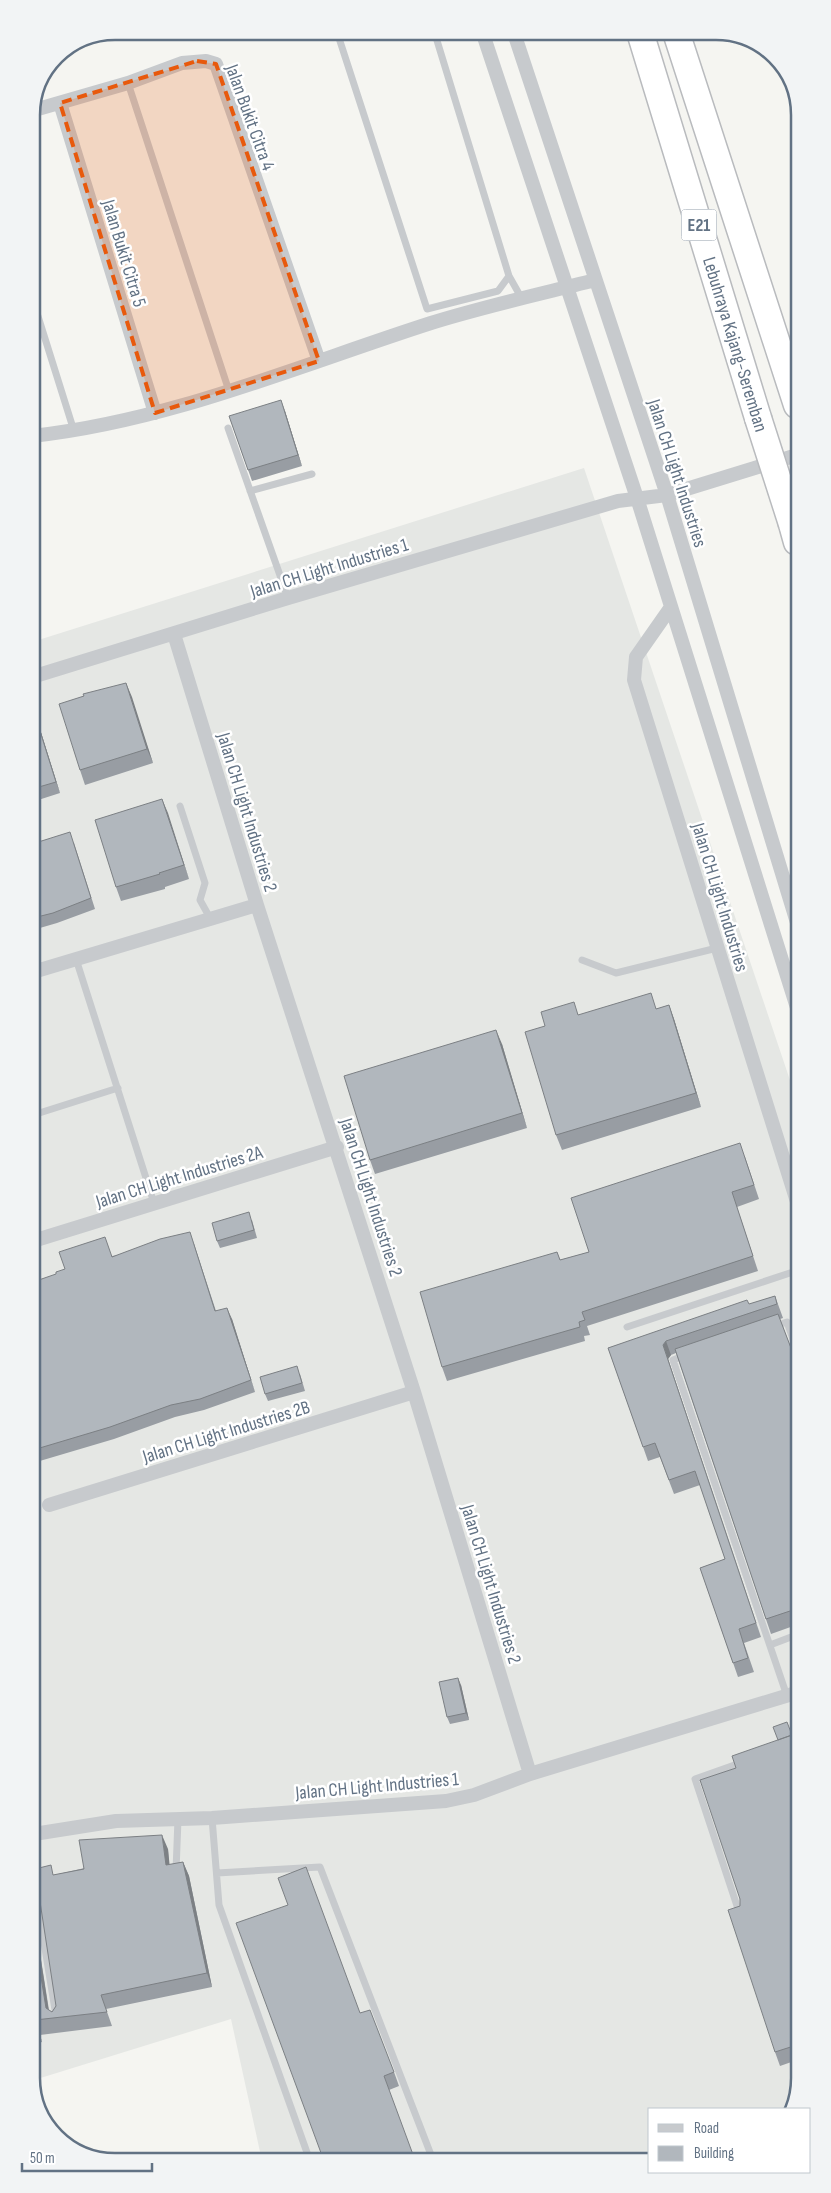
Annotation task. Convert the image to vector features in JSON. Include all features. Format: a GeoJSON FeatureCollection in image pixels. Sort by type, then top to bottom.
{"type":"FeatureCollection","features":[{"type":"Feature","properties":{"kind":"highway","name":"Lebuhraya Kajang-Seremban"},"geometry":{"type":"LineString","coordinates":[[642,40],[791,521]]}},
{"type":"Feature","properties":{"kind":"highway","name":"Lebuhraya Kajang-Seremban"},"geometry":{"type":"LineString","coordinates":[[679,40],[791,387]]}},
{"type":"Feature","properties":{"kind":"street","name":"Jalan CH Light Industries"},"geometry":{"type":"LineString","coordinates":[[485,40],[637,498],[791,989]]}},
{"type":"Feature","properties":{"kind":"street","name":"Jalan CH Light Industries"},"geometry":{"type":"LineString","coordinates":[[516,40],[667,495],[791,903]]}},
{"type":"Feature","properties":{"kind":"street","name":"Jalan Bukit Citra 4"},"geometry":{"type":"LineString","coordinates":[[40,109],[128,83],[182,63],[206,61],[216,64],[319,361]]}},
{"type":"Feature","properties":{"kind":"street","name":"Jalan Bukit Citra 5"},"geometry":{"type":"LineString","coordinates":[[60,103],[155,413]]}},
{"type":"Feature","properties":{"kind":"street"},"geometry":{"type":"LineString","coordinates":[[40,435],[74,432],[155,413],[229,391],[433,323],[596,280]]}},
{"type":"Feature","properties":{"kind":"street","name":"Jalan CH Light Industries 1"},"geometry":{"type":"LineString","coordinates":[[40,675],[288,598],[618,501],[667,495],[791,457]]}},
{"type":"Feature","properties":{"kind":"street","name":"Jalan CH Light Industries"},"geometry":{"type":"LineString","coordinates":[[671,607],[636,657],[634,680],[791,1183]]}},
{"type":"Feature","properties":{"kind":"street","name":"Jalan CH Light Industries 2"},"geometry":{"type":"LineString","coordinates":[[174,634],[258,905],[414,1392],[530,1774]]}},
{"type":"Feature","properties":{"kind":"street"},"geometry":{"type":"LineString","coordinates":[[40,970],[258,905]]}},
{"type":"Feature","properties":{"kind":"street","name":"Jalan CH Light Industries 2A"},"geometry":{"type":"LineString","coordinates":[[40,1239],[337,1147]]}},
{"type":"Feature","properties":{"kind":"street","name":"Jalan CH Light Industries 2B"},"geometry":{"type":"LineString","coordinates":[[49,1505],[414,1392]]}},
{"type":"Feature","properties":{"kind":"street","name":"Jalan CH Light Industries 1"},"geometry":{"type":"LineString","coordinates":[[40,1833],[116,1821],[212,1818],[446,1801],[474,1796],[530,1774],[791,1695]]}},
{"type":"Feature","properties":{"kind":"lane"},"geometry":{"type":"LineString","coordinates":[[340,40],[433,323]]}},
{"type":"Feature","properties":{"kind":"lane"},"geometry":{"type":"LineString","coordinates":[[437,40],[509,276],[522,299]]}},
{"type":"Feature","properties":{"kind":"lane"},"geometry":{"type":"LineString","coordinates":[[128,83],[229,391]]}},
{"type":"Feature","properties":{"kind":"lane"},"geometry":{"type":"LineString","coordinates":[[428,309],[498,291],[509,276]]}},
{"type":"Feature","properties":{"kind":"lane"},"geometry":{"type":"LineString","coordinates":[[40,323],[74,432]]}},
{"type":"Feature","properties":{"kind":"lane"},"geometry":{"type":"LineString","coordinates":[[228,428],[288,598]]}},
{"type":"Feature","properties":{"kind":"lane"},"geometry":{"type":"LineString","coordinates":[[250,491],[312,474]]}},
{"type":"Feature","properties":{"kind":"lane"},"geometry":{"type":"LineString","coordinates":[[180,806],[205,883],[200,900],[210,918]]}},
{"type":"Feature","properties":{"kind":"lane"},"geometry":{"type":"LineString","coordinates":[[582,960],[616,973],[717,948]]}},
{"type":"Feature","properties":{"kind":"lane"},"geometry":{"type":"LineString","coordinates":[[76,959],[154,1203]]}},
{"type":"Feature","properties":{"kind":"lane"},"geometry":{"type":"LineString","coordinates":[[40,1113],[118,1088]]}},
{"type":"Feature","properties":{"kind":"lane"},"geometry":{"type":"LineString","coordinates":[[626,1327],[791,1272]]}},
{"type":"Feature","properties":{"kind":"lane"},"geometry":{"type":"LineString","coordinates":[[770,1328],[787,1322],[791,1333]]}},
{"type":"Feature","properties":{"kind":"lane"},"geometry":{"type":"LineString","coordinates":[[690,1354],[673,1360],[770,1645],[791,1690]]}},
{"type":"Feature","properties":{"kind":"lane"},"geometry":{"type":"LineString","coordinates":[[770,1645],[791,1637]]}},
{"type":"Feature","properties":{"kind":"lane"},"geometry":{"type":"LineString","coordinates":[[782,1748],[791,1745]]}},
{"type":"Feature","properties":{"kind":"lane"},"geometry":{"type":"LineString","coordinates":[[740,1915],[695,1779],[747,1760]]}},
{"type":"Feature","properties":{"kind":"lane"},"geometry":{"type":"LineString","coordinates":[[212,1818],[219,1905],[307,2153]]}},
{"type":"Feature","properties":{"kind":"lane"},"geometry":{"type":"LineString","coordinates":[[176,1871],[178,1819]]}},
{"type":"Feature","properties":{"kind":"lane"},"geometry":{"type":"LineString","coordinates":[[217,1874],[320,1867],[430,2153]]}},
{"type":"Feature","properties":{"kind":"lane"},"geometry":{"type":"LineString","coordinates":[[40,1919],[56,2021]]}},
{"type":"Feature","properties":{"kind":"highlighted area"},"geometry":{"type":"Polygon","coordinates":[[[197,61],[216,64],[319,361],[155,413],[60,103],[197,61]]]}},
{"type":"Feature","properties":{"kind":"shaded area"},"geometry":{"type":"Polygon","coordinates":[[[584,468],[791,1083],[791,2078],[784,2108],[648,2108],[648,2153],[260,2153],[231,2019],[40,2078],[40,639],[584,468]]]}},
{"type":"Feature","properties":{"kind":"building"},"geometry":{"type":"Polygon","coordinates":[[[281,400],[298,455],[248,470],[229,416],[281,400]]]}},
{"type":"Feature","properties":{"kind":"building"},"geometry":{"type":"Polygon","coordinates":[[[126,683],[147,749],[80,770],[59,704],[84,696],[83,694],[126,683]]]}},
{"type":"Feature","properties":{"kind":"building"},"geometry":{"type":"Polygon","coordinates":[[[40,731],[56,782],[40,787],[40,731]]]}},
{"type":"Feature","properties":{"kind":"building"},"geometry":{"type":"Polygon","coordinates":[[[162,799],[184,865],[116,887],[95,820],[162,799]]]}},
{"type":"Feature","properties":{"kind":"building"},"geometry":{"type":"Polygon","coordinates":[[[70,832],[91,898],[40,916],[40,841],[70,832]]]}},
{"type":"Feature","properties":{"kind":"building"},"geometry":{"type":"Polygon","coordinates":[[[651,993],[656,1009],[669,1005],[696,1093],[556,1135],[525,1032],[545,1026],[541,1012],[574,1002],[578,1015],[651,993]]]}},
{"type":"Feature","properties":{"kind":"building"},"geometry":{"type":"Polygon","coordinates":[[[496,1030],[522,1113],[370,1160],[344,1076],[496,1030]]]}},
{"type":"Feature","properties":{"kind":"building"},"geometry":{"type":"Polygon","coordinates":[[[740,1143],[754,1185],[732,1192],[753,1256],[582,1312],[585,1320],[579,1322],[580,1327],[442,1367],[420,1292],[557,1252],[560,1260],[589,1252],[571,1198],[740,1143]]]}},
{"type":"Feature","properties":{"kind":"building"},"geometry":{"type":"Polygon","coordinates":[[[249,1212],[254,1230],[217,1241],[212,1223],[249,1212]]]}},
{"type":"Feature","properties":{"kind":"building"},"geometry":{"type":"Polygon","coordinates":[[[190,1232],[215,1311],[227,1308],[251,1380],[200,1399],[171,1405],[110,1427],[40,1448],[40,1280],[65,1269],[59,1252],[105,1237],[112,1257],[160,1239],[190,1232]]]}},
{"type":"Feature","properties":{"kind":"building"},"geometry":{"type":"Polygon","coordinates":[[[775,1296],[777,1304],[666,1341],[663,1345],[756,1623],[739,1629],[748,1658],[733,1663],[700,1568],[725,1559],[695,1471],[669,1480],[655,1443],[643,1447],[608,1348],[747,1300],[749,1304],[775,1296]]]}},
{"type":"Feature","properties":{"kind":"building"},"geometry":{"type":"Polygon","coordinates":[[[778,1314],[791,1348],[791,1611],[766,1619],[675,1349],[778,1314]]]}},
{"type":"Feature","properties":{"kind":"building"},"geometry":{"type":"Polygon","coordinates":[[[297,1366],[302,1383],[265,1394],[260,1377],[297,1366]]]}},
{"type":"Feature","properties":{"kind":"building"},"geometry":{"type":"Polygon","coordinates":[[[458,1678],[466,1713],[447,1717],[439,1682],[458,1678]]]}},
{"type":"Feature","properties":{"kind":"building"},"geometry":{"type":"Polygon","coordinates":[[[787,1722],[791,1735],[778,1740],[773,1727],[787,1722]]]}},
{"type":"Feature","properties":{"kind":"building"},"geometry":{"type":"Polygon","coordinates":[[[791,1735],[791,2047],[775,2052],[728,1910],[740,1906],[740,1899],[700,1780],[736,1768],[732,1756],[791,1735]]]}},
{"type":"Feature","properties":{"kind":"building"},"geometry":{"type":"Polygon","coordinates":[[[162,1835],[166,1865],[183,1862],[207,1973],[101,1995],[107,2012],[40,2019],[40,1971],[46,2008],[52,2012],[56,2006],[40,1902],[40,1868],[51,1865],[53,1875],[84,1869],[79,1840],[162,1835]]]}},
{"type":"Feature","properties":{"kind":"building"},"geometry":{"type":"Polygon","coordinates":[[[306,1867],[360,2013],[370,2010],[394,2072],[384,2076],[412,2153],[321,2153],[236,1923],[288,1905],[278,1878],[306,1867]]]}}]}
